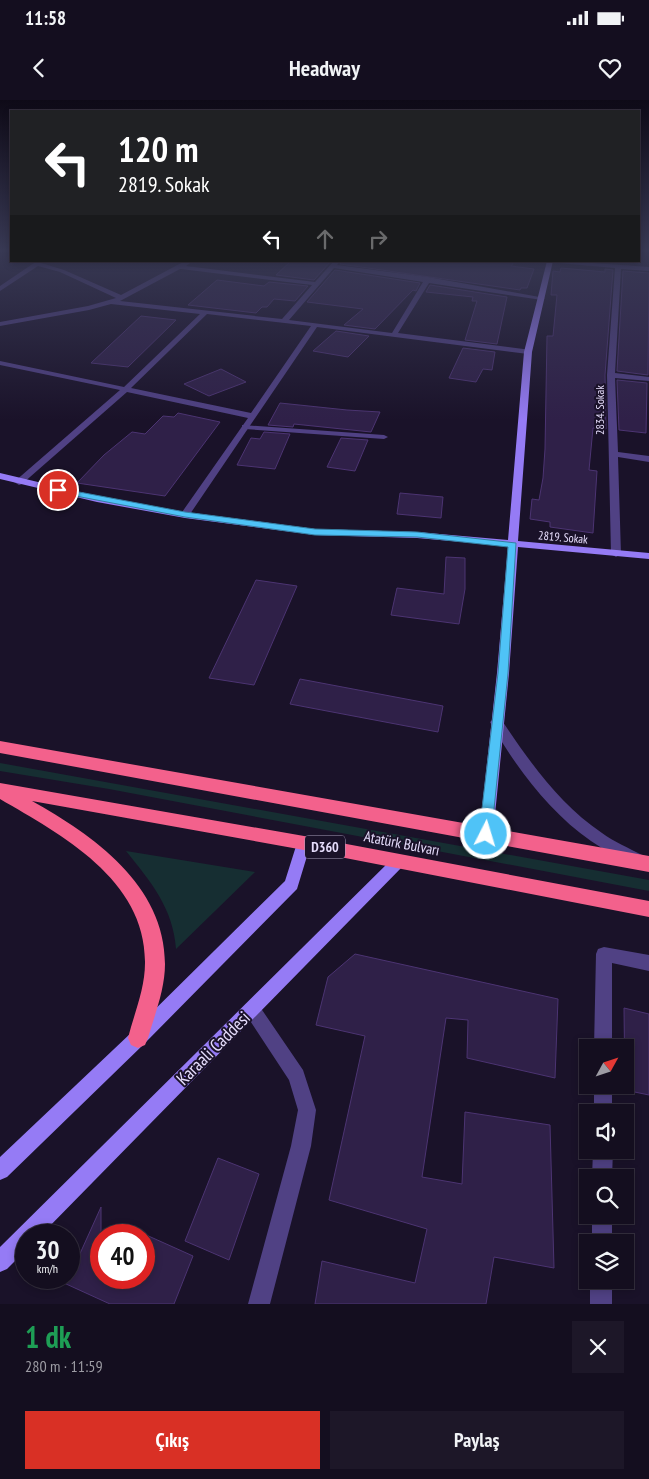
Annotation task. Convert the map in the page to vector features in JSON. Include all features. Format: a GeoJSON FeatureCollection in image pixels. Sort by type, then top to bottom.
{"type":"FeatureCollection","features":[{"type":"Feature","properties":{"kind":"highway","name":"Atatürk Bulvarı"},"geometry":{"type":"LineString","coordinates":[[0,747],[647,864]]}},
{"type":"Feature","properties":{"kind":"highway","name":"Atatürk Bulvarı"},"geometry":{"type":"LineString","coordinates":[[0,790],[304,843],[649,909]]}},
{"type":"Feature","properties":{"kind":"highway"},"geometry":{"type":"LineString","coordinates":[[0,790],[90,846],[108,863],[142,910],[152,934],[155,962],[138,1038]]}},
{"type":"Feature","properties":{"kind":"main road"},"geometry":{"type":"LineString","coordinates":[[486,834],[496,722],[503,673],[528,352],[539,308]]}},
{"type":"Feature","properties":{"kind":"main road","name":"2819. Sokak"},"geometry":{"type":"LineString","coordinates":[[0,476],[19,482],[185,515],[315,532],[417,535],[649,556]]}},
{"type":"Feature","properties":{"kind":"main road"},"geometry":{"type":"LineString","coordinates":[[0,1170],[138,1038],[292,884],[304,843]]}},
{"type":"Feature","properties":{"kind":"main road","name":"Karaali Caddesi"},"geometry":{"type":"LineString","coordinates":[[38,1224],[399,861]]}},
{"type":"Feature","properties":{"kind":"main road","name":"Karaali Caddesi"},"geometry":{"type":"LineString","coordinates":[[0,1262],[15,1247]]}},
{"type":"Feature","properties":{"kind":"street"},"geometry":{"type":"LineString","coordinates":[[0,324],[79,308]]}},
{"type":"Feature","properties":{"kind":"street"},"geometry":{"type":"LineString","coordinates":[[169,308],[528,352]]}},
{"type":"Feature","properties":{"kind":"street"},"geometry":{"type":"LineString","coordinates":[[284,321],[295,308]]}},
{"type":"Feature","properties":{"kind":"street"},"geometry":{"type":"LineString","coordinates":[[394,335],[410,308]]}},
{"type":"Feature","properties":{"kind":"street","name":"2834. Sokak"},"geometry":{"type":"LineString","coordinates":[[615,308],[611,375],[616,554]]}},
{"type":"Feature","properties":{"kind":"street"},"geometry":{"type":"LineString","coordinates":[[19,482],[126,389],[206,312]]}},
{"type":"Feature","properties":{"kind":"street"},"geometry":{"type":"LineString","coordinates":[[185,515],[315,325]]}},
{"type":"Feature","properties":{"kind":"street"},"geometry":{"type":"LineString","coordinates":[[0,363],[252,416]]}},
{"type":"Feature","properties":{"kind":"street"},"geometry":{"type":"LineString","coordinates":[[611,375],[649,379]]}},
{"type":"Feature","properties":{"kind":"street"},"geometry":{"type":"LineString","coordinates":[[612,454],[649,459]]}},
{"type":"Feature","properties":{"kind":"street"},"geometry":{"type":"LineString","coordinates":[[496,722],[523,764],[554,800],[596,837],[647,864]]}},
{"type":"Feature","properties":{"kind":"street"},"geometry":{"type":"LineString","coordinates":[[603,1039],[604,954],[649,963]]}},
{"type":"Feature","properties":{"kind":"street"},"geometry":{"type":"LineString","coordinates":[[252,1010],[297,1076],[307,1110],[301,1146],[259,1304]]}},
{"type":"Feature","properties":{"kind":"street"},"geometry":{"type":"LineString","coordinates":[[601,1304],[602,1289]]}},
{"type":"Feature","properties":{"kind":"lane"},"geometry":{"type":"LineString","coordinates":[[245,427],[384,436]]}},
{"type":"Feature","properties":{"kind":"green space"},"geometry":{"type":"Polygon","coordinates":[[[0,763],[649,880],[649,891],[109,789],[0,771],[0,763]]]}},
{"type":"Feature","properties":{"kind":"green space"},"geometry":{"type":"Polygon","coordinates":[[[126,851],[255,872],[176,949],[170,921],[159,896],[126,851]]]}},
{"type":"Feature","properties":{"kind":"building"},"geometry":{"type":"Polygon","coordinates":[[[215,308],[261,308],[256,313],[215,308]]]}},
{"type":"Feature","properties":{"kind":"building"},"geometry":{"type":"Polygon","coordinates":[[[356,308],[395,308],[375,329],[344,325],[363,309],[356,308]]]}},
{"type":"Feature","properties":{"kind":"building"},"geometry":{"type":"Polygon","coordinates":[[[475,308],[505,308],[497,344],[465,340],[475,308]]]}},
{"type":"Feature","properties":{"kind":"building"},"geometry":{"type":"Polygon","coordinates":[[[556,308],[610,308],[605,375],[606,429],[593,428],[589,470],[597,471],[593,533],[550,527],[550,522],[530,519],[532,499],[539,500],[543,478],[547,336],[553,336],[556,308]]]}},
{"type":"Feature","properties":{"kind":"building"},"geometry":{"type":"Polygon","coordinates":[[[621,308],[649,308],[648,375],[617,371],[621,308]]]}},
{"type":"Feature","properties":{"kind":"building"},"geometry":{"type":"Polygon","coordinates":[[[141,316],[176,320],[128,367],[91,363],[141,316]]]}},
{"type":"Feature","properties":{"kind":"building"},"geometry":{"type":"Polygon","coordinates":[[[336,331],[369,336],[348,357],[313,351],[336,331]]]}},
{"type":"Feature","properties":{"kind":"building"},"geometry":{"type":"Polygon","coordinates":[[[463,348],[495,352],[492,370],[483,369],[476,382],[449,378],[463,348]]]}},
{"type":"Feature","properties":{"kind":"building"},"geometry":{"type":"Polygon","coordinates":[[[221,369],[246,382],[209,396],[184,384],[221,369]]]}},
{"type":"Feature","properties":{"kind":"building"},"geometry":{"type":"Polygon","coordinates":[[[617,380],[647,383],[646,433],[619,430],[617,380]]]}},
{"type":"Feature","properties":{"kind":"building"},"geometry":{"type":"Polygon","coordinates":[[[280,403],[380,412],[371,432],[294,424],[293,427],[268,425],[280,403]]]}},
{"type":"Feature","properties":{"kind":"building"},"geometry":{"type":"Polygon","coordinates":[[[178,413],[220,422],[165,496],[77,483],[104,455],[132,432],[145,434],[163,416],[174,417],[178,413]]]}},
{"type":"Feature","properties":{"kind":"building"},"geometry":{"type":"Polygon","coordinates":[[[264,432],[290,434],[275,469],[237,465],[251,438],[260,439],[264,432]]]}},
{"type":"Feature","properties":{"kind":"building"},"geometry":{"type":"Polygon","coordinates":[[[341,438],[368,440],[355,471],[327,467],[341,438]]]}},
{"type":"Feature","properties":{"kind":"building"},"geometry":{"type":"Polygon","coordinates":[[[400,493],[443,497],[441,518],[397,514],[400,493]]]}},
{"type":"Feature","properties":{"kind":"building"},"geometry":{"type":"Polygon","coordinates":[[[446,557],[465,558],[465,589],[459,624],[391,615],[397,588],[444,594],[446,557]]]}},
{"type":"Feature","properties":{"kind":"building"},"geometry":{"type":"Polygon","coordinates":[[[256,580],[297,586],[254,685],[209,678],[256,580]]]}},
{"type":"Feature","properties":{"kind":"building"},"geometry":{"type":"Polygon","coordinates":[[[300,679],[443,706],[438,732],[290,704],[300,679]]]}},
{"type":"Feature","properties":{"kind":"building"},"geometry":{"type":"Polygon","coordinates":[[[355,954],[558,999],[555,1078],[467,1058],[468,1020],[446,1018],[422,1177],[462,1184],[465,1112],[550,1125],[554,1268],[494,1257],[486,1304],[315,1304],[322,1261],[415,1283],[427,1229],[329,1200],[365,1036],[316,1025],[328,977],[355,954]]]}},
{"type":"Feature","properties":{"kind":"building"},"geometry":{"type":"Polygon","coordinates":[[[624,1008],[649,1014],[649,1095],[634,1092],[634,1039],[624,1039],[624,1008]]]}},
{"type":"Feature","properties":{"kind":"building"},"geometry":{"type":"Polygon","coordinates":[[[218,1158],[259,1174],[229,1260],[185,1241],[218,1158]]]}},
{"type":"Feature","properties":{"kind":"building"},"geometry":{"type":"Polygon","coordinates":[[[101,1207],[101,1224],[93,1224],[101,1207]]]}},
{"type":"Feature","properties":{"kind":"building"},"geometry":{"type":"Polygon","coordinates":[[[90,1231],[90,1289],[155,1289],[155,1239],[193,1256],[174,1304],[110,1304],[77,1289],[80,1289],[80,1254],[90,1231]]]}},
{"type":"Feature","properties":{"kind":"route"},"geometry":{"type":"LineString","coordinates":[[58,490],[185,515],[315,532],[417,535],[512,545],[503,673],[496,722],[486,834]]}}]}
